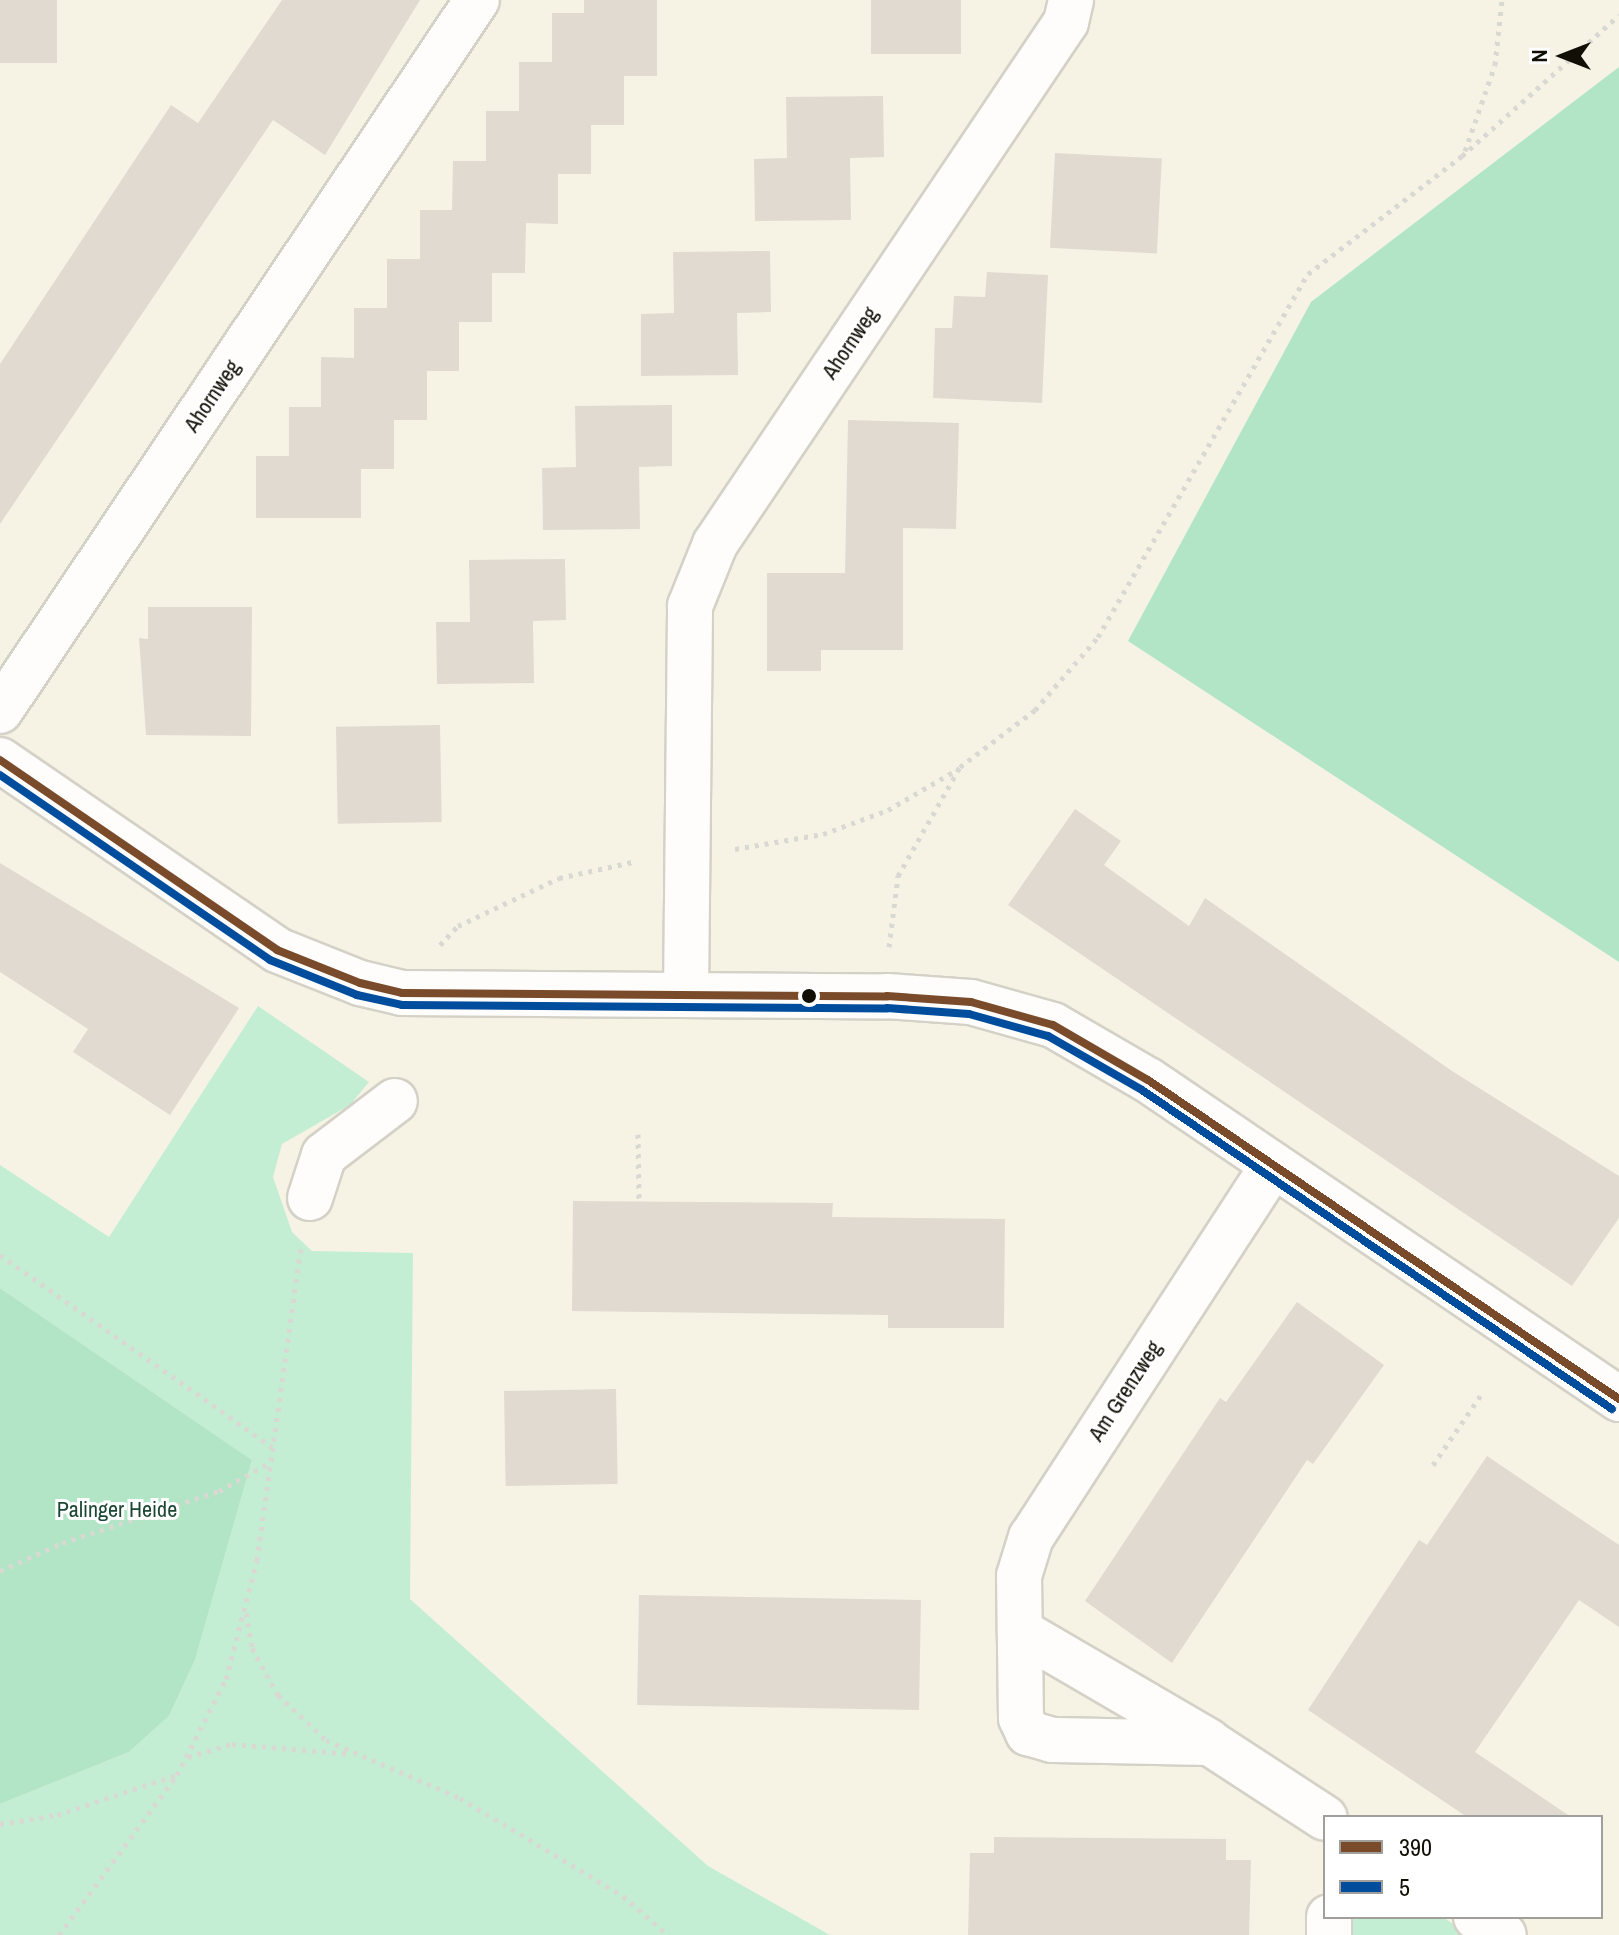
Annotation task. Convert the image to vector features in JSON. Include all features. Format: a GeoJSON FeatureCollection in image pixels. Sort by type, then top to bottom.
{"type":"FeatureCollection","features":[{"type":"Feature","properties":{"kind":"street","name":"Ahornweg"},"geometry":{"type":"LineString","coordinates":[[0,711],[477,0]]}},
{"type":"Feature","properties":{"kind":"street","name":"Ahornweg"},"geometry":{"type":"LineString","coordinates":[[686,994],[690,606],[715,544],[1066,22],[1071,0]]}},
{"type":"Feature","properties":{"kind":"street"},"geometry":{"type":"LineString","coordinates":[[0,760],[277,950],[360,983],[402,993],[887,996],[971,1002],[1053,1025],[1273,1165],[1619,1399]]}},
{"type":"Feature","properties":{"kind":"street"},"geometry":{"type":"LineString","coordinates":[[310,1198],[324,1155],[395,1101]]}},
{"type":"Feature","properties":{"kind":"street","name":"Am Grenzweg"},"geometry":{"type":"LineString","coordinates":[[1210,1743],[1028,1733],[1021,1718],[1019,1576],[1031,1537],[1273,1165]]}},
{"type":"Feature","properties":{"kind":"street","name":"Am Grenzweg"},"geometry":{"type":"LineString","coordinates":[[1020,1631],[1210,1743],[1323,1817]]}},
{"type":"Feature","properties":{"kind":"street"},"geometry":{"type":"LineString","coordinates":[[1479,1919],[1504,1935]]}},
{"type":"Feature","properties":{"kind":"path"},"geometry":{"type":"LineString","coordinates":[[1462,156],[1495,65],[1502,0]]}},
{"type":"Feature","properties":{"kind":"path"},"geometry":{"type":"LineString","coordinates":[[728,850],[836,829],[888,810],[960,767],[1035,710],[1098,637],[1308,274],[1462,156],[1619,15]]}},
{"type":"Feature","properties":{"kind":"path"},"geometry":{"type":"LineString","coordinates":[[887,996],[889,916],[898,876],[960,767]]}},
{"type":"Feature","properties":{"kind":"path"},"geometry":{"type":"LineString","coordinates":[[431,955],[458,926],[501,903],[559,878],[644,860]]}},
{"type":"Feature","properties":{"kind":"path"},"geometry":{"type":"LineString","coordinates":[[638,1134],[639,1201]]}},
{"type":"Feature","properties":{"kind":"path"},"geometry":{"type":"LineString","coordinates":[[59,1935],[177,1775],[226,1679],[246,1612],[310,1198]]}},
{"type":"Feature","properties":{"kind":"path"},"geometry":{"type":"LineString","coordinates":[[0,1255],[272,1447]]}},
{"type":"Feature","properties":{"kind":"path"},"geometry":{"type":"LineString","coordinates":[[1433,1465],[1481,1395]]}},
{"type":"Feature","properties":{"kind":"path"},"geometry":{"type":"LineString","coordinates":[[0,1571],[62,1543],[219,1491],[270,1463]]}},
{"type":"Feature","properties":{"kind":"path"},"geometry":{"type":"LineString","coordinates":[[246,1612],[252,1648],[278,1695],[326,1740],[460,1798],[623,1896],[668,1935]]}},
{"type":"Feature","properties":{"kind":"path"},"geometry":{"type":"LineString","coordinates":[[188,1757],[232,1744],[360,1755]]}},
{"type":"Feature","properties":{"kind":"path"},"geometry":{"type":"LineString","coordinates":[[0,1824],[57,1815],[177,1775]]}},
{"type":"Feature","properties":{"kind":"green space"},"geometry":{"type":"Polygon","coordinates":[[[1619,67],[1619,962],[1128,641],[1311,302],[1619,67]]]}},
{"type":"Feature","properties":{"kind":"green space"},"geometry":{"type":"Polygon","coordinates":[[[258,1006],[369,1082],[350,1105],[282,1144],[273,1177],[292,1232],[312,1251],[413,1253],[410,1599],[708,1866],[830,1935],[0,1935],[0,1804],[129,1752],[169,1716],[195,1660],[252,1460],[0,1288],[0,1165],[109,1237],[258,1006]]]}},
{"type":"Feature","properties":{"kind":"green space","name":"Palinger Heide"},"geometry":{"type":"Polygon","coordinates":[[[0,1288],[252,1460],[195,1660],[169,1716],[129,1752],[0,1804],[0,1288]]]}},
{"type":"Feature","properties":{"kind":"green space"},"geometry":{"type":"Polygon","coordinates":[[[1346,1919],[1446,1919],[1469,1935],[1346,1935],[1346,1919]]]}},
{"type":"Feature","properties":{"kind":"building"},"geometry":{"type":"Polygon","coordinates":[[[0,0],[57,0],[57,63],[0,63],[0,0]]]}},
{"type":"Feature","properties":{"kind":"building"},"geometry":{"type":"Polygon","coordinates":[[[282,0],[420,0],[325,155],[273,120],[0,524],[0,364],[171,105],[198,123],[282,0]]]}},
{"type":"Feature","properties":{"kind":"building"},"geometry":{"type":"Polygon","coordinates":[[[584,0],[657,0],[657,76],[624,76],[624,125],[591,125],[591,174],[558,174],[558,224],[526,223],[525,273],[492,273],[492,322],[459,322],[459,371],[427,371],[427,420],[394,420],[394,469],[361,469],[361,518],[256,518],[256,456],[289,456],[289,407],[321,407],[321,357],[354,358],[354,308],[387,308],[387,259],[420,259],[420,210],[452,210],[453,161],[486,161],[486,111],[519,111],[519,62],[552,62],[552,13],[584,13],[584,0]]]}},
{"type":"Feature","properties":{"kind":"building"},"geometry":{"type":"Polygon","coordinates":[[[871,0],[961,0],[961,54],[871,54],[871,0]]]}},
{"type":"Feature","properties":{"kind":"building"},"geometry":{"type":"Polygon","coordinates":[[[883,96],[884,157],[850,158],[851,220],[755,221],[754,159],[787,158],[786,97],[883,96]]]}},
{"type":"Feature","properties":{"kind":"building"},"geometry":{"type":"Polygon","coordinates":[[[1055,153],[1162,159],[1157,253],[1050,248],[1055,153]]]}},
{"type":"Feature","properties":{"kind":"building"},"geometry":{"type":"Polygon","coordinates":[[[770,251],[771,312],[737,313],[738,375],[641,376],[641,314],[674,313],[673,252],[770,251]]]}},
{"type":"Feature","properties":{"kind":"building"},"geometry":{"type":"Polygon","coordinates":[[[987,272],[1048,275],[1042,403],[933,398],[935,328],[952,328],[954,296],[985,297],[987,272]]]}},
{"type":"Feature","properties":{"kind":"building"},"geometry":{"type":"Polygon","coordinates":[[[672,405],[672,466],[639,467],[640,529],[543,530],[542,468],[576,467],[575,406],[672,405]]]}},
{"type":"Feature","properties":{"kind":"building"},"geometry":{"type":"Polygon","coordinates":[[[848,420],[959,423],[956,529],[903,528],[903,650],[821,650],[821,671],[767,671],[767,573],[845,573],[848,420]]]}},
{"type":"Feature","properties":{"kind":"building"},"geometry":{"type":"Polygon","coordinates":[[[565,559],[566,620],[533,621],[534,683],[437,684],[436,622],[470,622],[469,560],[565,559]]]}},
{"type":"Feature","properties":{"kind":"building"},"geometry":{"type":"Polygon","coordinates":[[[148,607],[252,607],[251,736],[146,735],[139,638],[148,639],[148,607]]]}},
{"type":"Feature","properties":{"kind":"building"},"geometry":{"type":"Polygon","coordinates":[[[440,725],[442,822],[338,824],[336,727],[440,725]]]}},
{"type":"Feature","properties":{"kind":"building"},"geometry":{"type":"Polygon","coordinates":[[[1075,809],[1121,841],[1104,865],[1189,926],[1205,898],[1452,1071],[1619,1176],[1619,1218],[1572,1286],[1008,905],[1075,809]]]}},
{"type":"Feature","properties":{"kind":"building"},"geometry":{"type":"Polygon","coordinates":[[[0,863],[239,1008],[170,1115],[73,1052],[88,1029],[0,972],[0,863]]]}},
{"type":"Feature","properties":{"kind":"building"},"geometry":{"type":"Polygon","coordinates":[[[573,1201],[833,1203],[832,1217],[1005,1219],[1004,1328],[888,1328],[888,1315],[572,1311],[573,1201]]]}},
{"type":"Feature","properties":{"kind":"building"},"geometry":{"type":"Polygon","coordinates":[[[1297,1302],[1384,1365],[1313,1464],[1307,1460],[1172,1663],[1085,1601],[1220,1398],[1226,1402],[1297,1302]]]}},
{"type":"Feature","properties":{"kind":"building"},"geometry":{"type":"Polygon","coordinates":[[[616,1389],[618,1484],[506,1486],[504,1391],[616,1389]]]}},
{"type":"Feature","properties":{"kind":"building"},"geometry":{"type":"Polygon","coordinates":[[[1487,1456],[1619,1545],[1619,1627],[1579,1600],[1475,1752],[1568,1815],[1464,1815],[1308,1710],[1419,1540],[1427,1545],[1487,1456]]]}},
{"type":"Feature","properties":{"kind":"building"},"geometry":{"type":"Polygon","coordinates":[[[639,1595],[921,1600],[919,1710],[637,1705],[639,1595]]]}},
{"type":"Feature","properties":{"kind":"building"},"geometry":{"type":"Polygon","coordinates":[[[994,1837],[1226,1839],[1226,1860],[1251,1860],[1249,1935],[968,1935],[970,1853],[994,1853],[994,1837]]]}},
{"type":"Feature","properties":{"kind":"transit line","name":"390"},"geometry":{"type":"LineString","coordinates":[[0,760],[277,950],[360,983],[402,993],[887,996],[971,1002],[1053,1025],[1148,1080],[1619,1399]]}},
{"type":"Feature","properties":{"kind":"transit line","name":"5"},"geometry":{"type":"LineString","coordinates":[[0,775],[270,960],[357,995],[402,1005],[887,1008],[969,1014],[1048,1036],[1142,1090],[1612,1409]]}}]}
